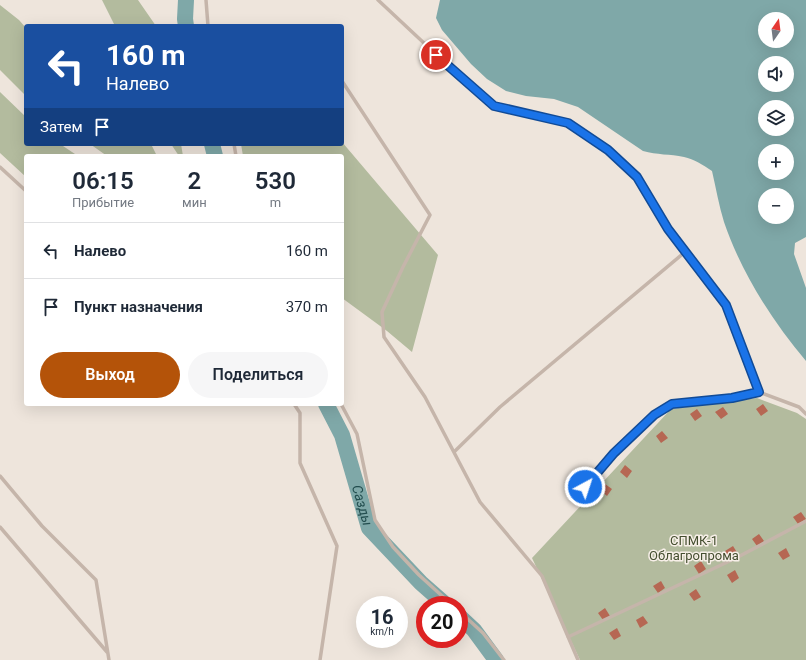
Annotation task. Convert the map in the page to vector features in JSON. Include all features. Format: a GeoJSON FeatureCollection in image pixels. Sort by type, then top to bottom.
{"type":"FeatureCollection","features":[{"type":"Feature","properties":{"kind":"lane"},"geometry":{"type":"LineString","coordinates":[[206,0],[208,24]]}},
{"type":"Feature","properties":{"kind":"lane"},"geometry":{"type":"LineString","coordinates":[[378,0],[494,106],[568,123],[608,150],[637,177],[668,229],[726,305],[759,392]]}},
{"type":"Feature","properties":{"kind":"lane"},"geometry":{"type":"LineString","coordinates":[[344,84],[430,215],[382,312],[384,338],[425,397],[480,502],[542,576],[578,660]]}},
{"type":"Feature","properties":{"kind":"lane"},"geometry":{"type":"LineString","coordinates":[[0,167],[24,189]]}},
{"type":"Feature","properties":{"kind":"lane"},"geometry":{"type":"LineString","coordinates":[[454,452],[500,407],[685,252]]}},
{"type":"Feature","properties":{"kind":"lane"},"geometry":{"type":"LineString","coordinates":[[585,487],[614,453],[654,415],[672,404],[732,398],[759,392],[799,407],[806,414]]}},
{"type":"Feature","properties":{"kind":"lane"},"geometry":{"type":"LineString","coordinates":[[295,406],[300,413],[300,464],[337,546],[320,660]]}},
{"type":"Feature","properties":{"kind":"lane"},"geometry":{"type":"LineString","coordinates":[[342,406],[357,434],[375,520],[393,547],[419,575],[442,596]]}},
{"type":"Feature","properties":{"kind":"lane"},"geometry":{"type":"LineString","coordinates":[[0,476],[42,526],[96,580],[109,660]]}},
{"type":"Feature","properties":{"kind":"lane"},"geometry":{"type":"LineString","coordinates":[[568,637],[736,558],[806,522]]}},
{"type":"Feature","properties":{"kind":"lane"},"geometry":{"type":"LineString","coordinates":[[0,527],[107,652]]}},
{"type":"Feature","properties":{"kind":"lane"},"geometry":{"type":"LineString","coordinates":[[468,619],[483,633],[504,660]]}},
{"type":"Feature","properties":{"kind":"green space"},"geometry":{"type":"Polygon","coordinates":[[[102,0],[138,0],[155,24],[114,24],[102,0]]]}},
{"type":"Feature","properties":{"kind":"green space"},"geometry":{"type":"Polygon","coordinates":[[[0,5],[24,26],[24,94],[0,70],[0,5]]]}},
{"type":"Feature","properties":{"kind":"green space"},"geometry":{"type":"Polygon","coordinates":[[[0,92],[24,115],[24,146],[63,146],[75,154],[24,154],[24,175],[0,153],[0,92]]]}},
{"type":"Feature","properties":{"kind":"green space"},"geometry":{"type":"Polygon","coordinates":[[[344,144],[438,255],[412,352],[387,331],[344,299],[344,154],[243,154],[241,146],[344,146],[344,144]]]}},
{"type":"Feature","properties":{"kind":"green space"},"geometry":{"type":"Polygon","coordinates":[[[93,146],[152,146],[156,154],[104,154],[93,146]]]}},
{"type":"Feature","properties":{"kind":"green space"},"geometry":{"type":"Polygon","coordinates":[[[172,146],[181,146],[183,154],[178,154],[172,146]]]}},
{"type":"Feature","properties":{"kind":"green space","name":"СПМК-1 Облагропрома"},"geometry":{"type":"Polygon","coordinates":[[[757,398],[797,413],[806,419],[806,660],[580,660],[532,558],[671,409],[757,398]]]}},
{"type":"Feature","properties":{"kind":"water"},"geometry":{"type":"Polygon","coordinates":[[[440,0],[806,0],[806,237],[795,243],[794,254],[806,288],[806,361],[793,346],[770,313],[739,259],[724,222],[712,171],[698,162],[688,158],[643,151],[578,107],[554,99],[526,96],[506,91],[487,79],[471,64],[442,30],[436,18],[440,0]]]}},
{"type":"Feature","properties":{"kind":"building"},"geometry":{"type":"Polygon","coordinates":[[[763,404],[768,411],[761,416],[756,409],[763,404]]]}},
{"type":"Feature","properties":{"kind":"building"},"geometry":{"type":"Polygon","coordinates":[[[723,407],[728,414],[721,419],[715,412],[723,407]]]}},
{"type":"Feature","properties":{"kind":"building"},"geometry":{"type":"Polygon","coordinates":[[[697,409],[702,416],[695,421],[690,414],[697,409]]]}},
{"type":"Feature","properties":{"kind":"building"},"geometry":{"type":"Polygon","coordinates":[[[662,431],[668,438],[661,443],[656,436],[662,431]]]}},
{"type":"Feature","properties":{"kind":"building"},"geometry":{"type":"Polygon","coordinates":[[[625,465],[632,471],[627,478],[620,472],[625,465]]]}},
{"type":"Feature","properties":{"kind":"building"},"geometry":{"type":"Polygon","coordinates":[[[605,484],[612,489],[607,496],[600,490],[605,484]]]}},
{"type":"Feature","properties":{"kind":"building"},"geometry":{"type":"Polygon","coordinates":[[[801,512],[806,519],[798,524],[793,517],[801,512]]]}},
{"type":"Feature","properties":{"kind":"building"},"geometry":{"type":"Polygon","coordinates":[[[759,534],[764,541],[757,546],[752,539],[759,534]]]}},
{"type":"Feature","properties":{"kind":"building"},"geometry":{"type":"Polygon","coordinates":[[[733,546],[738,554],[730,559],[725,551],[733,546]]]}},
{"type":"Feature","properties":{"kind":"building"},"geometry":{"type":"Polygon","coordinates":[[[786,548],[790,556],[783,560],[778,553],[786,548]]]}},
{"type":"Feature","properties":{"kind":"building"},"geometry":{"type":"Polygon","coordinates":[[[701,561],[706,569],[699,574],[694,566],[701,561]]]}},
{"type":"Feature","properties":{"kind":"building"},"geometry":{"type":"Polygon","coordinates":[[[735,570],[739,578],[732,583],[727,575],[735,570]]]}},
{"type":"Feature","properties":{"kind":"building"},"geometry":{"type":"Polygon","coordinates":[[[661,581],[665,588],[658,593],[653,586],[661,581]]]}},
{"type":"Feature","properties":{"kind":"building"},"geometry":{"type":"Polygon","coordinates":[[[696,589],[701,597],[694,601],[689,594],[696,589]]]}},
{"type":"Feature","properties":{"kind":"building"},"geometry":{"type":"Polygon","coordinates":[[[605,608],[610,616],[603,620],[598,613],[605,608]]]}},
{"type":"Feature","properties":{"kind":"building"},"geometry":{"type":"Polygon","coordinates":[[[643,616],[648,623],[640,628],[636,620],[643,616]]]}},
{"type":"Feature","properties":{"kind":"building"},"geometry":{"type":"Polygon","coordinates":[[[617,628],[621,636],[614,640],[609,633],[617,628]]]}},
{"type":"Feature","properties":{"kind":"waterway","name":"Сазды"},"geometry":{"type":"LineString","coordinates":[[186,0],[186,24]]}},
{"type":"Feature","properties":{"kind":"waterway","name":"Сазды"},"geometry":{"type":"LineString","coordinates":[[212,146],[214,154]]}},
{"type":"Feature","properties":{"kind":"waterway","name":"Сазды"},"geometry":{"type":"LineString","coordinates":[[327,406],[342,435],[369,528],[421,583],[436,596]]}},
{"type":"Feature","properties":{"kind":"waterway","name":"Сазды"},"geometry":{"type":"LineString","coordinates":[[468,624],[474,630],[496,660]]}},
{"type":"Feature","properties":{"kind":"route"},"geometry":{"type":"LineString","coordinates":[[436,55],[494,106],[568,123],[608,150],[637,177],[668,229],[726,305],[759,392],[732,398],[672,404],[654,415],[614,453],[585,487]]}}]}
